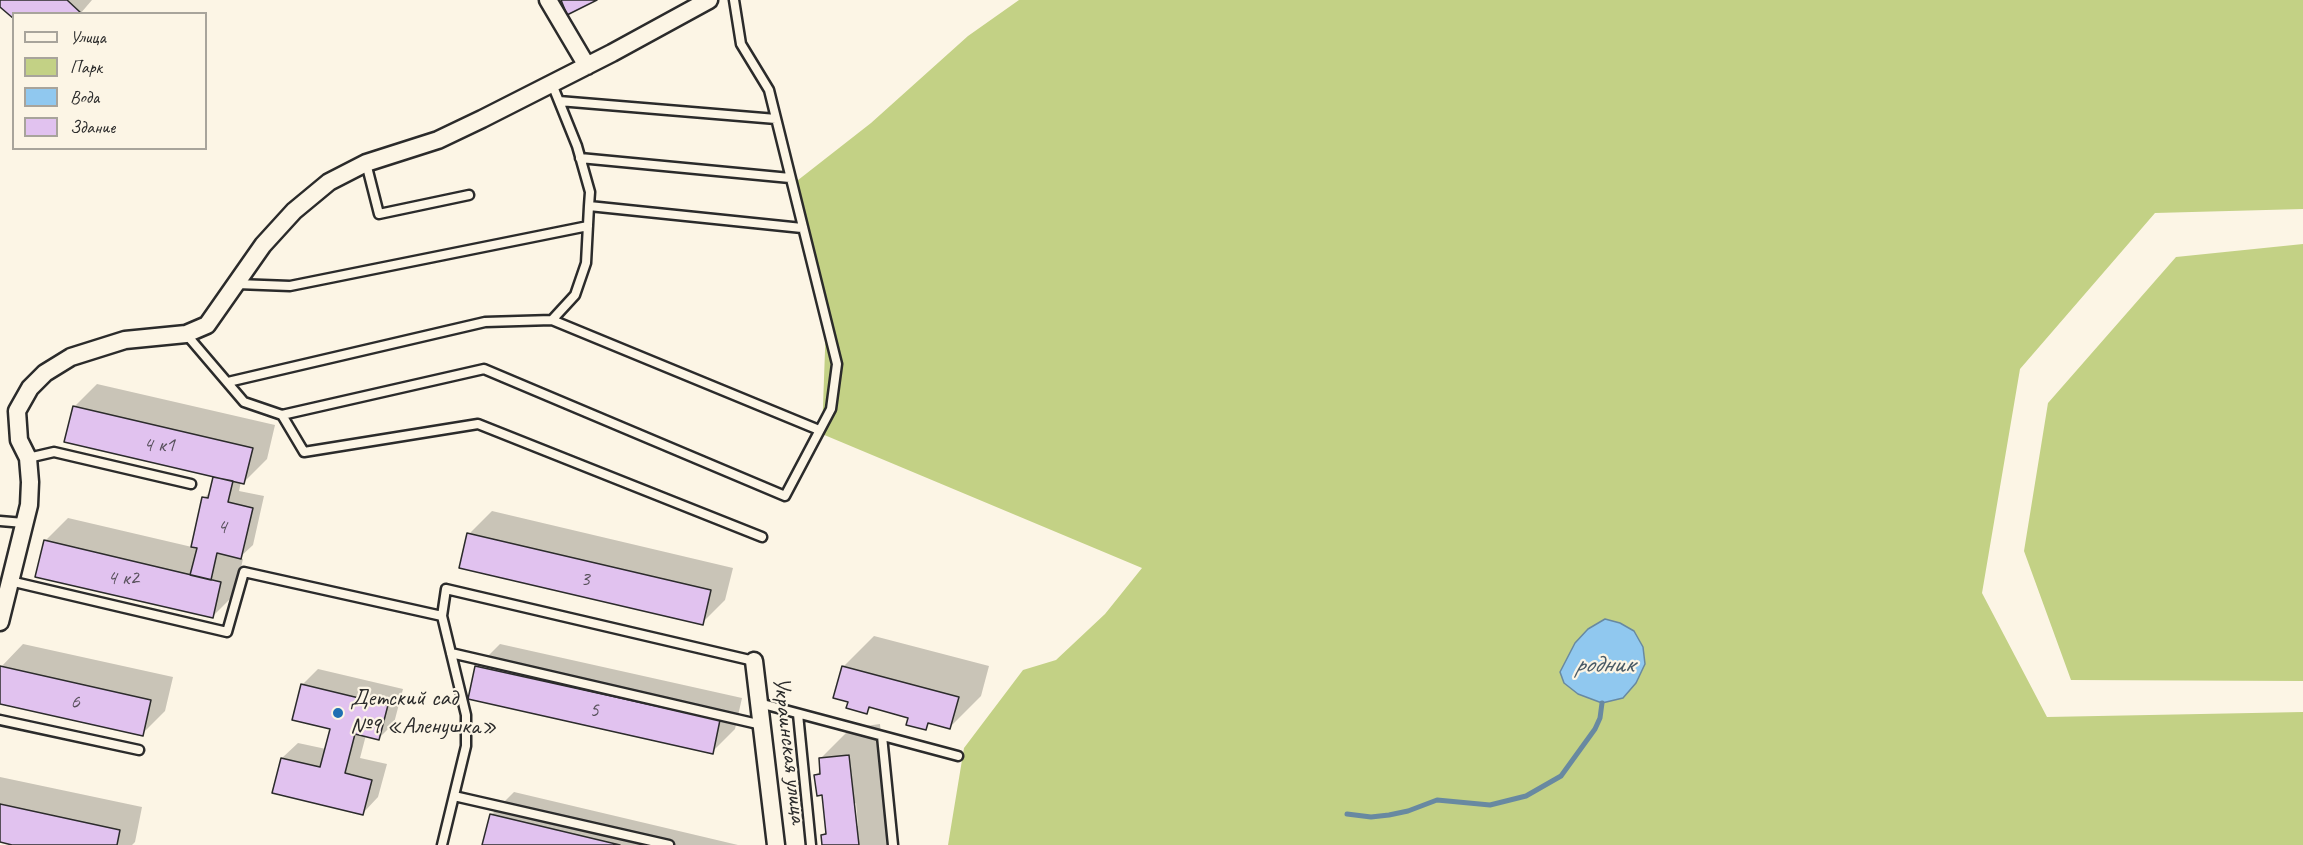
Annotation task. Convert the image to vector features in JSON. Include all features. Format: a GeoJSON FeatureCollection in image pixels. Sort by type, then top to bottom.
{"type":"FeatureCollection","features":[{"type":"Feature","properties":{"kind":"street"},"geometry":{"type":"LineString","coordinates":[[548,0],[587,66]]}},
{"type":"Feature","properties":{"kind":"street"},"geometry":{"type":"LineString","coordinates":[[0,622],[29,506],[28,458],[19,440],[17,411],[30,388],[45,374],[71,357],[125,340],[186,334],[207,324],[263,245],[294,211],[329,182],[366,163],[438,140],[587,66],[709,0]]}},
{"type":"Feature","properties":{"kind":"street","name":"Украинская улица"},"geometry":{"type":"LineString","coordinates":[[754,661],[776,845]]}},
{"type":"Feature","properties":{"kind":"lane"},"geometry":{"type":"LineString","coordinates":[[186,334],[244,402],[282,415],[484,369],[785,496],[831,409],[837,364],[769,90],[741,44],[734,0]]}},
{"type":"Feature","properties":{"kind":"lane"},"geometry":{"type":"LineString","coordinates":[[552,84],[580,158],[590,192],[586,263],[575,295],[552,320]]}},
{"type":"Feature","properties":{"kind":"lane"},"geometry":{"type":"LineString","coordinates":[[559,101],[776,119]]}},
{"type":"Feature","properties":{"kind":"lane"},"geometry":{"type":"LineString","coordinates":[[580,158],[790,178]]}},
{"type":"Feature","properties":{"kind":"lane"},"geometry":{"type":"LineString","coordinates":[[366,163],[379,214],[469,195]]}},
{"type":"Feature","properties":{"kind":"lane"},"geometry":{"type":"LineString","coordinates":[[589,206],[802,228]]}},
{"type":"Feature","properties":{"kind":"lane"},"geometry":{"type":"LineString","coordinates":[[237,284],[290,285],[588,225]]}},
{"type":"Feature","properties":{"kind":"lane"},"geometry":{"type":"LineString","coordinates":[[228,382],[485,322],[552,320],[819,430]]}},
{"type":"Feature","properties":{"kind":"lane"},"geometry":{"type":"LineString","coordinates":[[282,415],[304,452],[478,424],[762,537]]}},
{"type":"Feature","properties":{"kind":"lane"},"geometry":{"type":"LineString","coordinates":[[28,458],[54,452],[191,484]]}},
{"type":"Feature","properties":{"kind":"lane"},"geometry":{"type":"LineString","coordinates":[[0,521],[24,523]]}},
{"type":"Feature","properties":{"kind":"lane"},"geometry":{"type":"LineString","coordinates":[[10,581],[227,632],[244,572],[442,616]]}},
{"type":"Feature","properties":{"kind":"lane"},"geometry":{"type":"LineString","coordinates":[[442,845],[466,746],[466,715],[442,616],[446,589],[754,661]]}},
{"type":"Feature","properties":{"kind":"lane"},"geometry":{"type":"LineString","coordinates":[[451,654],[762,725]]}},
{"type":"Feature","properties":{"kind":"lane"},"geometry":{"type":"LineString","coordinates":[[759,703],[958,756]]}},
{"type":"Feature","properties":{"kind":"lane"},"geometry":{"type":"LineString","coordinates":[[798,714],[811,845]]}},
{"type":"Feature","properties":{"kind":"lane"},"geometry":{"type":"LineString","coordinates":[[0,720],[139,750]]}},
{"type":"Feature","properties":{"kind":"lane"},"geometry":{"type":"LineString","coordinates":[[882,736],[893,845]]}},
{"type":"Feature","properties":{"kind":"lane"},"geometry":{"type":"LineString","coordinates":[[454,796],[669,845]]}},
{"type":"Feature","properties":{"kind":"green space"},"geometry":{"type":"Polygon","coordinates":[[[1019,0],[2303,0],[2303,209],[2155,213],[2020,369],[1982,593],[2047,717],[2303,712],[2303,845],[948,845],[964,748],[1023,670],[1056,660],[1105,614],[1142,568],[822,434],[826,323],[814,253],[793,184],[871,123],[968,36],[1019,0]]]}},
{"type":"Feature","properties":{"kind":"green space"},"geometry":{"type":"Polygon","coordinates":[[[2303,244],[2303,681],[2071,680],[2024,551],[2048,403],[2176,257],[2303,244]]]}},
{"type":"Feature","properties":{"kind":"water","name":"родник"},"geometry":{"type":"Polygon","coordinates":[[[1605,619],[1620,623],[1634,631],[1643,647],[1645,664],[1636,683],[1623,698],[1602,703],[1578,694],[1564,683],[1560,672],[1575,643],[1588,629],[1605,619]]]}},
{"type":"Feature","properties":{"kind":"building"},"geometry":{"type":"Polygon","coordinates":[[[0,0],[67,0],[80,12],[12,12],[12,17],[0,7],[0,0]]]}},
{"type":"Feature","properties":{"kind":"building"},"geometry":{"type":"Polygon","coordinates":[[[561,0],[597,0],[567,15],[561,0]]]}},
{"type":"Feature","properties":{"kind":"building"},"geometry":{"type":"Polygon","coordinates":[[[73,406],[253,448],[244,484],[64,442],[73,406]]]}},
{"type":"Feature","properties":{"kind":"building"},"geometry":{"type":"Polygon","coordinates":[[[213,477],[233,481],[228,502],[253,508],[241,559],[217,553],[211,580],[190,575],[197,548],[191,547],[202,497],[208,498],[213,477]]]}},
{"type":"Feature","properties":{"kind":"building"},"geometry":{"type":"Polygon","coordinates":[[[467,533],[711,590],[703,625],[459,568],[467,533]]]}},
{"type":"Feature","properties":{"kind":"building"},"geometry":{"type":"Polygon","coordinates":[[[44,540],[221,582],[213,618],[35,577],[44,540]]]}},
{"type":"Feature","properties":{"kind":"building"},"geometry":{"type":"Polygon","coordinates":[[[0,666],[151,700],[143,736],[0,704],[0,666]]]}},
{"type":"Feature","properties":{"kind":"building"},"geometry":{"type":"Polygon","coordinates":[[[475,666],[720,720],[713,754],[468,699],[475,666]]]}},
{"type":"Feature","properties":{"kind":"building"},"geometry":{"type":"Polygon","coordinates":[[[842,666],[959,697],[950,729],[928,723],[926,730],[906,725],[908,718],[869,707],[867,714],[846,708],[848,702],[833,698],[842,666]]]}},
{"type":"Feature","properties":{"kind":"building"},"geometry":{"type":"Polygon","coordinates":[[[301,684],[388,705],[379,740],[355,734],[345,773],[372,780],[363,815],[272,793],[281,758],[320,767],[330,729],[292,720],[301,684]]]}},
{"type":"Feature","properties":{"kind":"building"},"geometry":{"type":"Polygon","coordinates":[[[849,755],[859,845],[822,845],[821,835],[826,834],[822,795],[817,796],[814,775],[820,774],[819,758],[849,755]]]}},
{"type":"Feature","properties":{"kind":"building"},"geometry":{"type":"Polygon","coordinates":[[[0,804],[120,830],[117,845],[12,845],[0,842],[0,804]]]}},
{"type":"Feature","properties":{"kind":"building"},"geometry":{"type":"Polygon","coordinates":[[[490,814],[620,845],[482,845],[490,814]]]}},
{"type":"Feature","properties":{"kind":"waterway"},"geometry":{"type":"LineString","coordinates":[[1347,814],[1371,817],[1408,811],[1437,800],[1490,805],[1526,796],[1561,776],[1595,729],[1600,718],[1602,703]]}},
{"type":"Feature","properties":{"kind":"place","name":"Детский сад №9 «Аленушка»"},"geometry":{"type":"Point","coordinates":[338,713]}}]}
